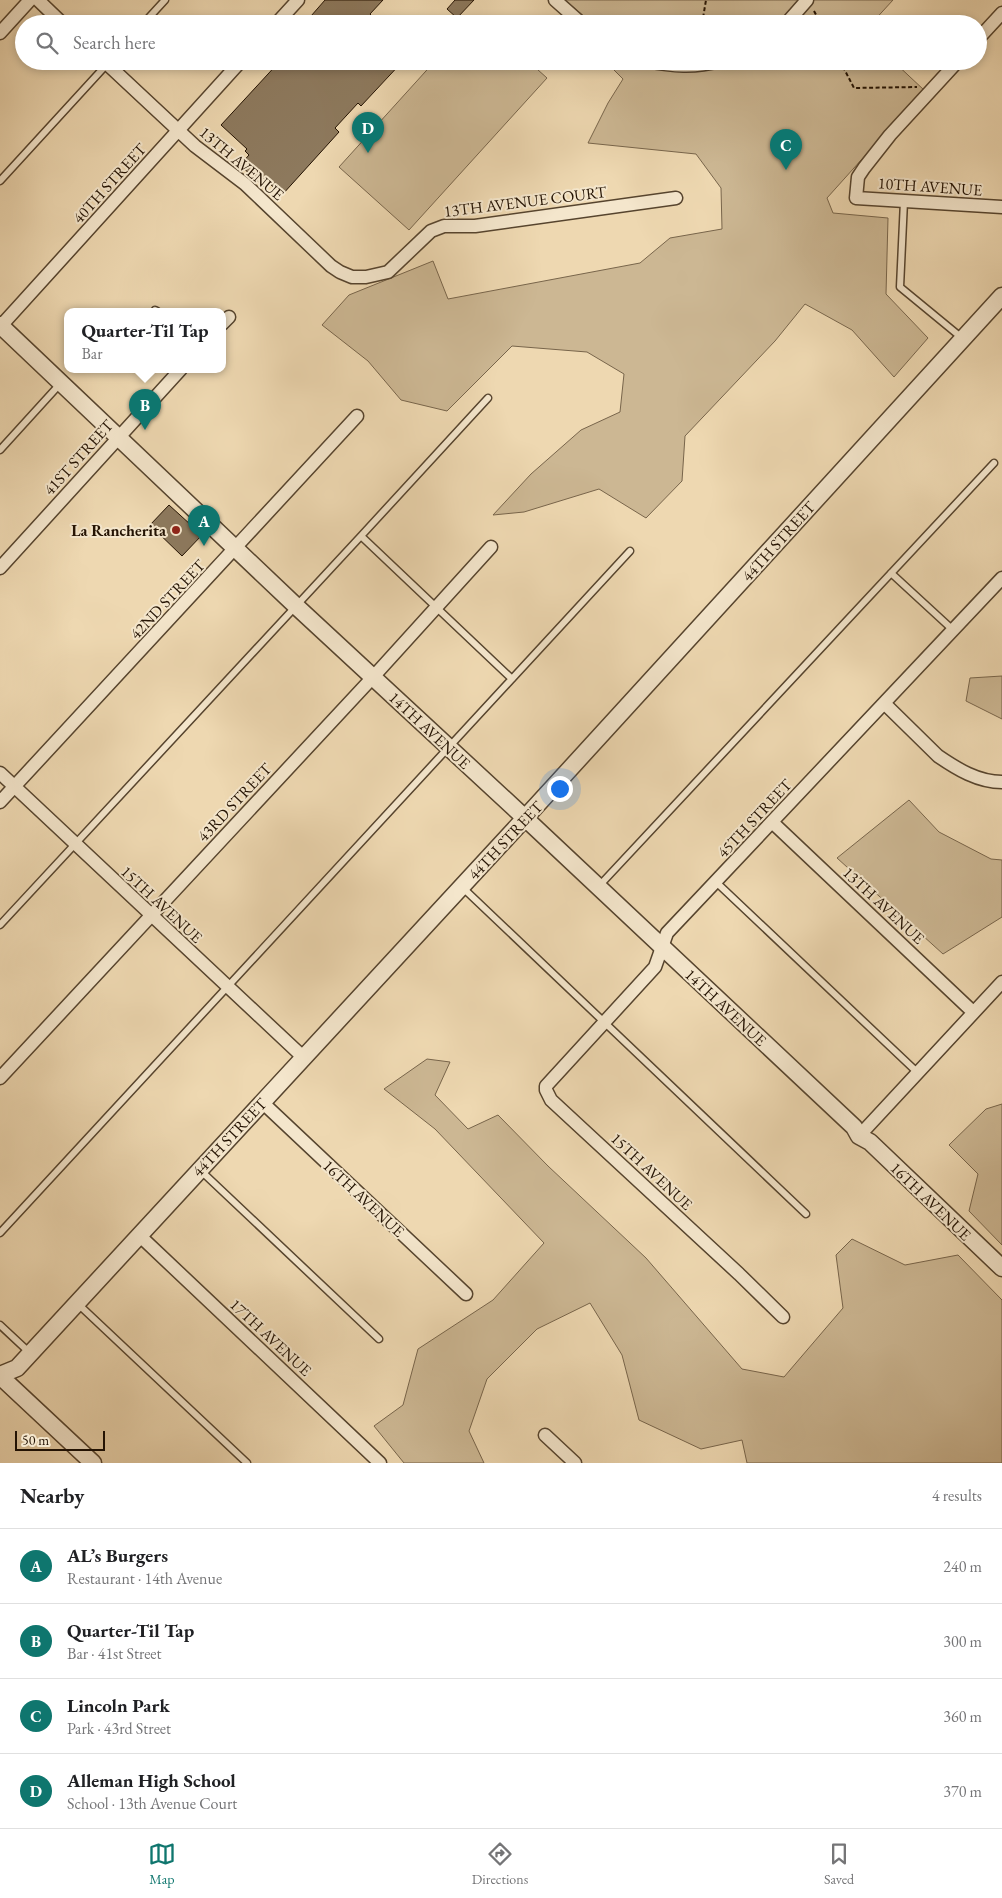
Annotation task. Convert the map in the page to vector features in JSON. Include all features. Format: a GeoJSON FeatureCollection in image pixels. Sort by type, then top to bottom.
{"type":"FeatureCollection","features":[{"type":"Feature","properties":{"kind":"street"},"geometry":{"type":"LineString","coordinates":[[17,15],[30,0]]}},
{"type":"Feature","properties":{"kind":"street"},"geometry":{"type":"LineString","coordinates":[[38,0],[54,15]]}},
{"type":"Feature","properties":{"kind":"street"},"geometry":{"type":"LineString","coordinates":[[284,15],[298,0]]}},
{"type":"Feature","properties":{"kind":"street"},"geometry":{"type":"LineString","coordinates":[[554,0],[572,15]]}},
{"type":"Feature","properties":{"kind":"street"},"geometry":{"type":"LineString","coordinates":[[797,15],[810,4]]}},
{"type":"Feature","properties":{"kind":"street"},"geometry":{"type":"LineString","coordinates":[[987,30],[1002,14]]}},
{"type":"Feature","properties":{"kind":"street"},"geometry":{"type":"LineString","coordinates":[[0,34],[15,17]]}},
{"type":"Feature","properties":{"kind":"street","name":"13TH AVENUE"},"geometry":{"type":"LineString","coordinates":[[115,70],[195,146],[250,188],[331,266],[352,277],[366,277]]}},
{"type":"Feature","properties":{"kind":"street","name":"40TH STREET"},"geometry":{"type":"LineString","coordinates":[[0,326],[234,70]]}},
{"type":"Feature","properties":{"kind":"street","name":"10TH AVENUE"},"geometry":{"type":"LineString","coordinates":[[950,70],[890,135],[864,168],[858,178],[856,198],[1002,207]]}},
{"type":"Feature","properties":{"kind":"street","name":"13TH AVENUE COURT"},"geometry":{"type":"LineString","coordinates":[[366,277],[388,272],[431,231],[439,227],[475,226],[676,198]]}},
{"type":"Feature","properties":{"kind":"street","name":"44TH STREET"},"geometry":{"type":"LineString","coordinates":[[0,1376],[17,1368],[462,887],[1002,296]]}},
{"type":"Feature","properties":{"kind":"street","name":"14TH AVENUE"},"geometry":{"type":"LineString","coordinates":[[0,326],[119,436],[296,606],[374,676],[854,1127],[859,1136]]}},
{"type":"Feature","properties":{"kind":"street","name":"41ST STREET"},"geometry":{"type":"LineString","coordinates":[[0,568],[177,373]]}},
{"type":"Feature","properties":{"kind":"street","name":"42ND STREET"},"geometry":{"type":"LineString","coordinates":[[0,802],[357,416]]}},
{"type":"Feature","properties":{"kind":"street","name":"43RD STREET"},"geometry":{"type":"LineString","coordinates":[[0,1078],[437,608],[491,547]]}},
{"type":"Feature","properties":{"kind":"street","name":"45TH STREET"},"geometry":{"type":"LineString","coordinates":[[546,1090],[548,1082],[655,967],[666,933],[1002,578]]}},
{"type":"Feature","properties":{"kind":"street"},"geometry":{"type":"LineString","coordinates":[[884,703],[938,756],[963,772],[978,778],[1002,782]]}},
{"type":"Feature","properties":{"kind":"street","name":"15TH AVENUE"},"geometry":{"type":"LineString","coordinates":[[0,772],[74,844],[303,1057]]}},
{"type":"Feature","properties":{"kind":"street","name":"13TH AVENUE"},"geometry":{"type":"LineString","coordinates":[[772,822],[973,1012]]}},
{"type":"Feature","properties":{"kind":"street"},"geometry":{"type":"LineString","coordinates":[[859,1136],[1002,982]]}},
{"type":"Feature","properties":{"kind":"street","name":"15TH AVENUE"},"geometry":{"type":"LineString","coordinates":[[546,1090],[551,1100],[783,1317]]}},
{"type":"Feature","properties":{"kind":"street","name":"16TH AVENUE"},"geometry":{"type":"LineString","coordinates":[[262,1102],[466,1294]]}},
{"type":"Feature","properties":{"kind":"street","name":"16TH AVENUE"},"geometry":{"type":"LineString","coordinates":[[859,1136],[870,1142],[1002,1268]]}},
{"type":"Feature","properties":{"kind":"street","name":"17TH AVENUE"},"geometry":{"type":"LineString","coordinates":[[139,1235],[380,1463]]}},
{"type":"Feature","properties":{"kind":"street"},"geometry":{"type":"LineString","coordinates":[[0,1376],[93,1463]]}},
{"type":"Feature","properties":{"kind":"street"},"geometry":{"type":"LineString","coordinates":[[545,1435],[575,1463]]}},
{"type":"Feature","properties":{"kind":"lane"},"geometry":{"type":"LineString","coordinates":[[151,15],[165,0]]}},
{"type":"Feature","properties":{"kind":"lane"},"geometry":{"type":"LineString","coordinates":[[0,181],[100,70]]}},
{"type":"Feature","properties":{"kind":"lane"},"geometry":{"type":"LineString","coordinates":[[904,201],[900,287],[963,339]]}},
{"type":"Feature","properties":{"kind":"lane"},"geometry":{"type":"LineString","coordinates":[[0,450],[61,383]]}},
{"type":"Feature","properties":{"kind":"lane"},"geometry":{"type":"LineString","coordinates":[[0,925],[488,398]]}},
{"type":"Feature","properties":{"kind":"lane"},"geometry":{"type":"LineString","coordinates":[[598,886],[994,463]]}},
{"type":"Feature","properties":{"kind":"lane"},"geometry":{"type":"LineString","coordinates":[[362,536],[512,679]]}},
{"type":"Feature","properties":{"kind":"lane"},"geometry":{"type":"LineString","coordinates":[[0,1233],[630,551]]}},
{"type":"Feature","properties":{"kind":"lane"},"geometry":{"type":"LineString","coordinates":[[891,573],[953,630]]}},
{"type":"Feature","properties":{"kind":"lane"},"geometry":{"type":"LineString","coordinates":[[716,882],[917,1072]]}},
{"type":"Feature","properties":{"kind":"lane"},"geometry":{"type":"LineString","coordinates":[[462,887],[806,1214]]}},
{"type":"Feature","properties":{"kind":"lane"},"geometry":{"type":"LineString","coordinates":[[199,1170],[379,1339]]}},
{"type":"Feature","properties":{"kind":"lane"},"geometry":{"type":"LineString","coordinates":[[76,1303],[247,1463]]}},
{"type":"Feature","properties":{"kind":"lane"},"geometry":{"type":"LineString","coordinates":[[0,1325],[30,1353]]}},
{"type":"Feature","properties":{"kind":"path"},"geometry":{"type":"LineString","coordinates":[[704,15],[706,0]]}},
{"type":"Feature","properties":{"kind":"path"},"geometry":{"type":"LineString","coordinates":[[810,4],[816,15]]}},
{"type":"Feature","properties":{"kind":"path"},"geometry":{"type":"LineString","coordinates":[[845,70],[854,88],[914,86]]}},
{"type":"Feature","properties":{"kind":"shaded area"},"geometry":{"type":"Polygon","coordinates":[[[565,0],[893,0],[879,15],[582,15],[565,0]]]}},
{"type":"Feature","properties":{"kind":"shaded area"},"geometry":{"type":"Polygon","coordinates":[[[427,70],[538,70],[547,78],[409,230],[339,167],[427,70]]]}},
{"type":"Feature","properties":{"kind":"shaded area"},"geometry":{"type":"Polygon","coordinates":[[[614,70],[903,70],[924,90],[827,198],[833,213],[888,218],[886,294],[928,338],[894,377],[852,330],[805,304],[775,341],[685,436],[682,481],[646,518],[599,489],[524,512],[493,515],[531,474],[581,430],[620,412],[624,374],[587,352],[512,346],[447,411],[401,400],[368,361],[322,325],[349,295],[433,261],[448,299],[640,263],[670,238],[722,229],[721,188],[696,154],[588,143],[608,103],[623,79],[614,70]]]}},
{"type":"Feature","properties":{"kind":"shaded area"},"geometry":{"type":"Polygon","coordinates":[[[1002,676],[1002,719],[966,701],[970,678],[1002,676]]]}},
{"type":"Feature","properties":{"kind":"shaded area"},"geometry":{"type":"Polygon","coordinates":[[[909,800],[939,832],[991,859],[1002,860],[1002,917],[943,954],[837,858],[909,800]]]}},
{"type":"Feature","properties":{"kind":"shaded area"},"geometry":{"type":"Polygon","coordinates":[[[427,1059],[450,1062],[435,1095],[468,1129],[498,1115],[548,1166],[646,1258],[742,1369],[784,1377],[843,1308],[836,1255],[852,1239],[905,1265],[958,1255],[1002,1300],[1002,1463],[747,1463],[742,1440],[701,1449],[639,1420],[622,1355],[590,1303],[537,1329],[487,1379],[469,1431],[484,1463],[404,1463],[374,1426],[403,1405],[418,1349],[493,1300],[544,1243],[435,1129],[384,1089],[427,1059]]]}},
{"type":"Feature","properties":{"kind":"shaded area"},"geometry":{"type":"Polygon","coordinates":[[[1002,1104],[1002,1245],[969,1211],[978,1174],[949,1145],[986,1109],[1002,1104]]]}},
{"type":"Feature","properties":{"kind":"building"},"geometry":{"type":"Polygon","coordinates":[[[325,0],[383,0],[371,15],[312,15],[325,0]]]}},
{"type":"Feature","properties":{"kind":"building"},"geometry":{"type":"Polygon","coordinates":[[[455,0],[474,0],[460,15],[454,15],[447,9],[455,0]]]}},
{"type":"Feature","properties":{"kind":"building"},"geometry":{"type":"Polygon","coordinates":[[[272,70],[395,70],[361,106],[358,103],[335,128],[339,132],[282,195],[269,183],[265,188],[240,165],[249,155],[245,151],[247,149],[221,125],[272,70]]]}},
{"type":"Feature","properties":{"kind":"building","name":"La Rancherita"},"geometry":{"type":"Polygon","coordinates":[[[169,505],[202,535],[182,556],[150,525],[169,505]]]}},
{"type":"Feature","properties":{"kind":"place","name":"Alleman High School"},"geometry":{"type":"Point","coordinates":[368,153]}},
{"type":"Feature","properties":{"kind":"place","name":"Lincoln Park"},"geometry":{"type":"Point","coordinates":[786,170]}},
{"type":"Feature","properties":{"kind":"place","name":"Quarter-Til Tap"},"geometry":{"type":"Point","coordinates":[145,430]}},
{"type":"Feature","properties":{"kind":"place","name":"La Rancherita"},"geometry":{"type":"Point","coordinates":[176,530]}},
{"type":"Feature","properties":{"kind":"place","name":"AL’s Burgers"},"geometry":{"type":"Point","coordinates":[204,546]}}]}
